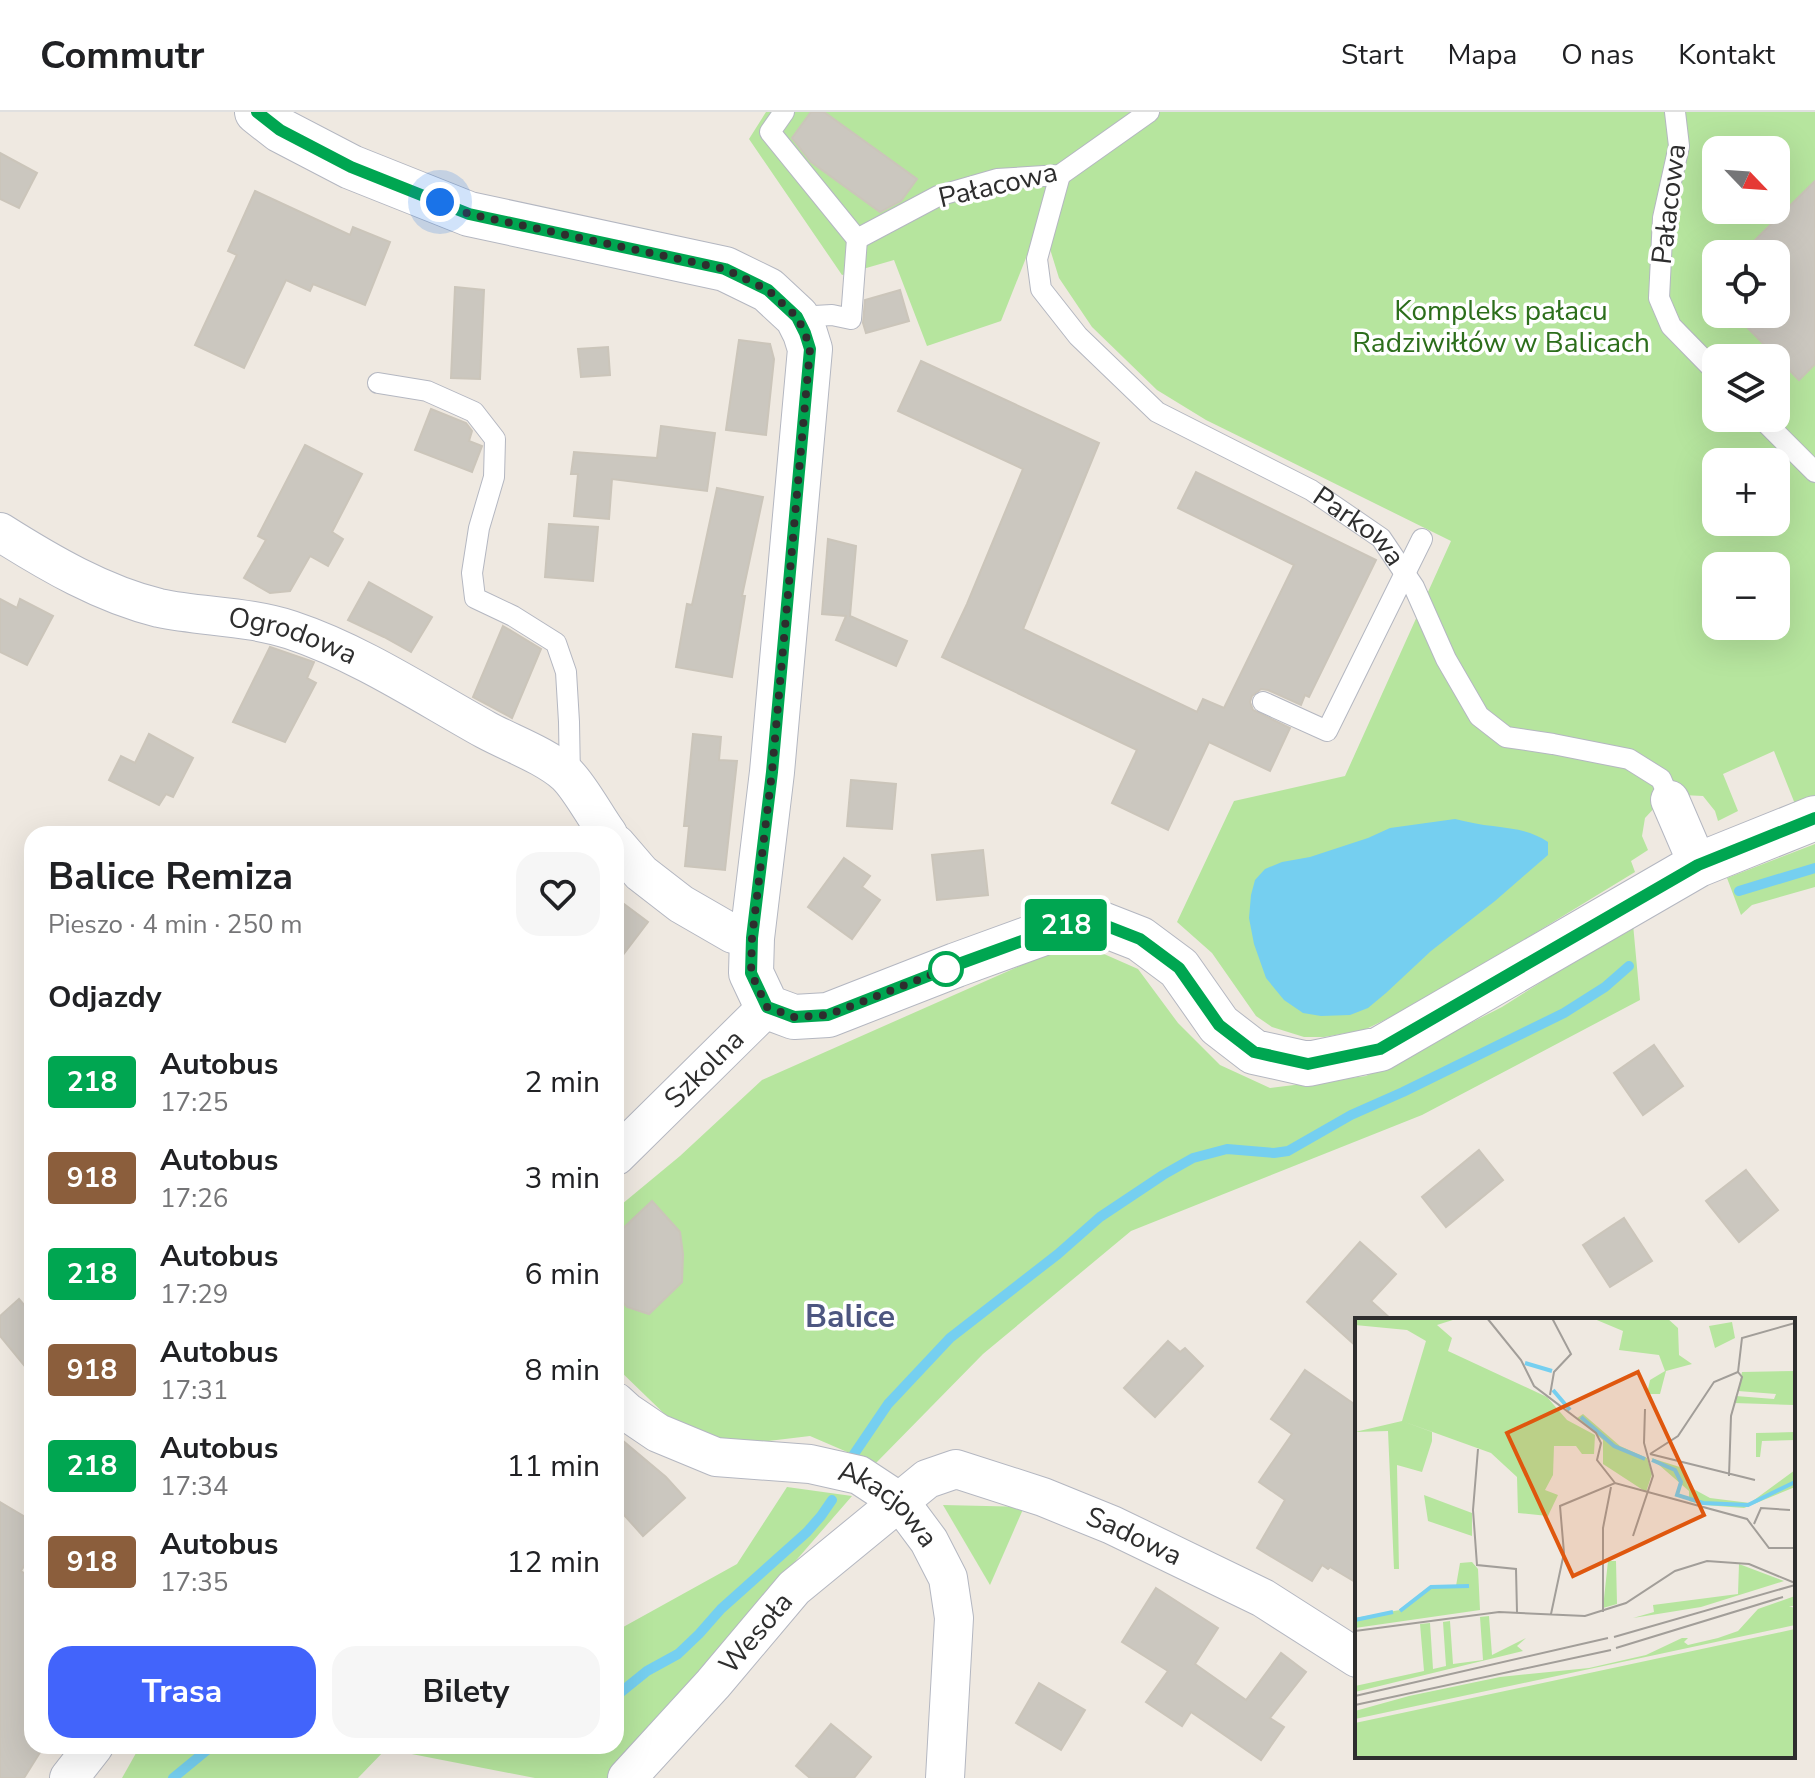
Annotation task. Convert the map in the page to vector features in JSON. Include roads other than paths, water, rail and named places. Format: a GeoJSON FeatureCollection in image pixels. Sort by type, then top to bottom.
{"type":"FeatureCollection","features":[{"type":"Feature","properties":{"kind":"street","name":"Szkolna"},"geometry":{"type":"LineString","coordinates":[[257,112],[280,130],[351,167],[469,214],[725,269],[768,290],[797,317],[805,333],[810,349],[772,772],[752,938],[751,973],[767,1007],[624,1148]]}},
{"type":"Feature","properties":{"kind":"street","name":"Ogrodowa"},"geometry":{"type":"LineString","coordinates":[[0,532],[72,575],[112,592],[156,607],[290,629],[357,658],[555,765],[570,778],[603,826]]}},
{"type":"Feature","properties":{"kind":"street","name":"Parkowa"},"geometry":{"type":"LineString","coordinates":[[1670,800],[1698,865]]}},
{"type":"Feature","properties":{"kind":"street"},"geometry":{"type":"LineString","coordinates":[[767,1007],[794,1017],[828,1015],[1066,925],[1099,923],[1140,939],[1179,968],[1219,1025],[1254,1052],[1308,1064],[1380,1049],[1698,865],[1815,818]]}},
{"type":"Feature","properties":{"kind":"street"},"geometry":{"type":"LineString","coordinates":[[624,853],[641,873],[681,904],[733,934],[752,938]]}},
{"type":"Feature","properties":{"kind":"street","name":"Akacjowa"},"geometry":{"type":"LineString","coordinates":[[624,1409],[658,1433],[716,1457],[810,1464],[859,1475],[900,1502],[929,1541],[948,1578],[954,1618],[945,1778]]}},
{"type":"Feature","properties":{"kind":"street","name":"Sadowa"},"geometry":{"type":"LineString","coordinates":[[900,1502],[927,1479],[956,1469],[1043,1497],[1112,1525],[1263,1598],[1355,1657]]}},
{"type":"Feature","properties":{"kind":"street","name":"Wesoła"},"geometry":{"type":"LineString","coordinates":[[627,1778],[713,1684],[794,1588],[900,1502]]}},
{"type":"Feature","properties":{"kind":"street"},"geometry":{"type":"LineString","coordinates":[[69,1778],[88,1754]]}},
{"type":"Feature","properties":{"kind":"lane"},"geometry":{"type":"LineString","coordinates":[[784,112],[770,132],[857,239],[851,319],[832,315],[797,317]]}},
{"type":"Feature","properties":{"kind":"lane","name":"Pałacowa"},"geometry":{"type":"LineString","coordinates":[[857,239],[938,196],[997,179],[1060,175],[1149,112]]}},
{"type":"Feature","properties":{"kind":"lane","name":"Pałacowa"},"geometry":{"type":"LineString","coordinates":[[1675,112],[1679,146],[1663,218],[1659,298],[1671,326],[1702,358]]}},
{"type":"Feature","properties":{"kind":"lane","name":"Parkowa"},"geometry":{"type":"LineString","coordinates":[[1060,175],[1037,259],[1041,289],[1078,336],[1157,412],[1311,490],[1381,538],[1414,587],[1446,659],[1479,716],[1506,737],[1629,759],[1661,779],[1670,800]]}},
{"type":"Feature","properties":{"kind":"lane"},"geometry":{"type":"LineString","coordinates":[[378,383],[427,391],[474,412],[495,439],[494,477],[479,528],[472,573],[475,598],[513,616],[556,643],[566,672],[570,778]]}},
{"type":"Feature","properties":{"kind":"lane"},"geometry":{"type":"LineString","coordinates":[[1775,432],[1815,472]]}},
{"type":"Feature","properties":{"kind":"lane"},"geometry":{"type":"LineString","coordinates":[[1263,702],[1327,731],[1422,539]]}},
{"type":"Feature","properties":{"kind":"water"},"geometry":{"type":"Polygon","coordinates":[[[1455,819],[1535,835],[1548,842],[1548,855],[1431,951],[1368,1008],[1350,1015],[1321,1016],[1303,1013],[1284,1000],[1266,978],[1249,918],[1255,880],[1265,869],[1368,838],[1390,828],[1455,819]]]}},
{"type":"Feature","properties":{"kind":"waterway"},"geometry":{"type":"LineString","coordinates":[[1739,891],[1815,868]]}},
{"type":"Feature","properties":{"kind":"waterway"},"geometry":{"type":"LineString","coordinates":[[850,1460],[888,1404],[950,1338],[1058,1254],[1100,1217],[1163,1175],[1193,1158],[1227,1149],[1274,1153],[1288,1151],[1351,1115],[1564,1013],[1605,987],[1629,966]]}},
{"type":"Feature","properties":{"kind":"waterway"},"geometry":{"type":"LineString","coordinates":[[624,1690],[647,1671],[678,1654],[721,1609],[807,1532],[832,1500]]}},
{"type":"Feature","properties":{"kind":"waterway"},"geometry":{"type":"LineString","coordinates":[[173,1778],[202,1754]]}},
{"type":"Feature","properties":{"kind":"district","name":"Balice"},"geometry":{"type":"Point","coordinates":[850,1316]}},
{"type":"Feature","properties":{"kind":"park label","name":"Kompleks pałacu Radziwiłłów w Balicach"},"geometry":{"type":"Point","coordinates":[1501,327]}}]}
